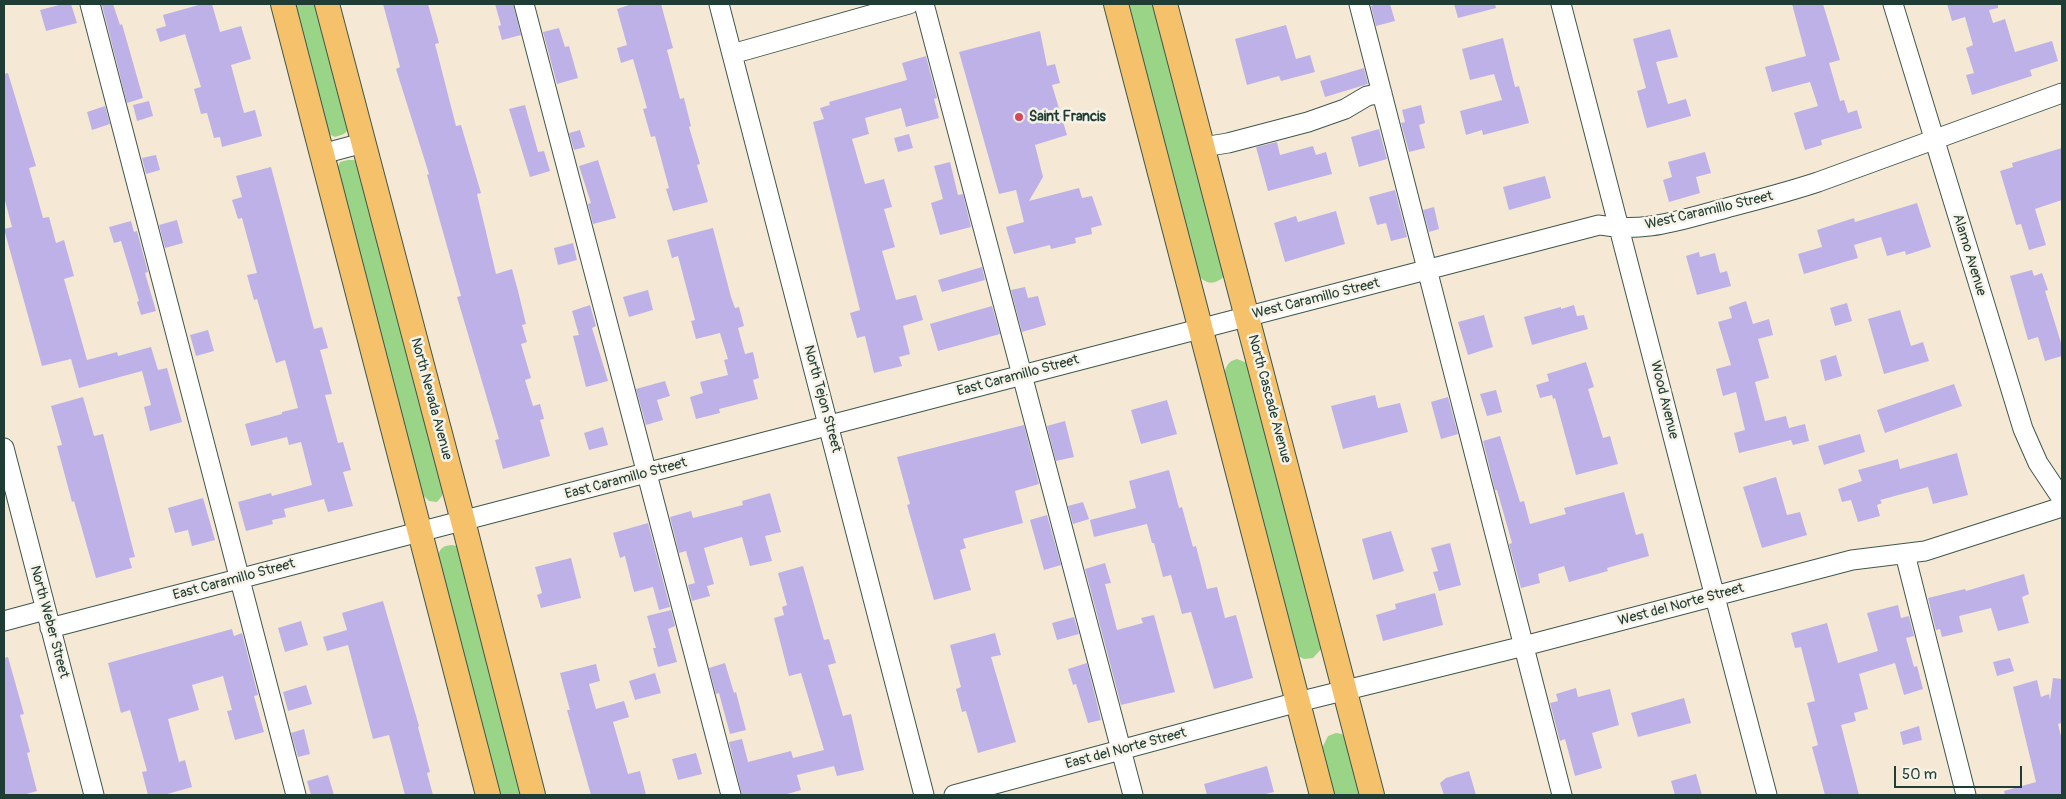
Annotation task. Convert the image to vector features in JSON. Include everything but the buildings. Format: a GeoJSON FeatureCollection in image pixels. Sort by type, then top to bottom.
{"type":"FeatureCollection","features":[{"type":"Feature","properties":{"kind":"main road"},"geometry":{"type":"LineString","coordinates":[[283,4],[488,795]]}},
{"type":"Feature","properties":{"kind":"main road","name":"North Nevada Avenue"},"geometry":{"type":"LineString","coordinates":[[327,4],[533,795]]}},
{"type":"Feature","properties":{"kind":"main road"},"geometry":{"type":"LineString","coordinates":[[1116,4],[1202,328],[1322,795]]}},
{"type":"Feature","properties":{"kind":"main road","name":"North Cascade Avenue"},"geometry":{"type":"LineString","coordinates":[[1165,4],[1372,795]]}},
{"type":"Feature","properties":{"kind":"street"},"geometry":{"type":"LineString","coordinates":[[90,4],[296,795]]}},
{"type":"Feature","properties":{"kind":"street"},"geometry":{"type":"LineString","coordinates":[[524,4],[731,795]]}},
{"type":"Feature","properties":{"kind":"street","name":"North Tejon Street"},"geometry":{"type":"LineString","coordinates":[[718,4],[924,795]]}},
{"type":"Feature","properties":{"kind":"street"},"geometry":{"type":"LineString","coordinates":[[732,54],[909,4]]}},
{"type":"Feature","properties":{"kind":"street"},"geometry":{"type":"LineString","coordinates":[[924,4],[1133,795]]}},
{"type":"Feature","properties":{"kind":"street"},"geometry":{"type":"LineString","coordinates":[[1359,4],[1562,795]]}},
{"type":"Feature","properties":{"kind":"street","name":"Wood Avenue"},"geometry":{"type":"LineString","coordinates":[[1561,4],[1621,229],[1713,596],[1766,795]]}},
{"type":"Feature","properties":{"kind":"street","name":"Alamo Avenue"},"geometry":{"type":"LineString","coordinates":[[1892,4],[2023,430],[2038,463],[2062,499]]}},
{"type":"Feature","properties":{"kind":"street"},"geometry":{"type":"LineString","coordinates":[[1203,147],[1308,122],[1345,109],[1367,96],[1382,93]]}},
{"type":"Feature","properties":{"kind":"street","name":"West Caramillo Street"},"geometry":{"type":"LineString","coordinates":[[1202,328],[1428,271],[1599,225],[1621,229],[1650,227],[1781,194],[2062,93]]}},
{"type":"Feature","properties":{"kind":"street"},"geometry":{"type":"LineString","coordinates":[[322,154],[363,142]]}},
{"type":"Feature","properties":{"kind":"street","name":"East Caramillo Street"},"geometry":{"type":"LineString","coordinates":[[50,628],[1202,328]]}},
{"type":"Feature","properties":{"kind":"street","name":"North Weber Street"},"geometry":{"type":"LineString","coordinates":[[4,448],[94,795]]}},
{"type":"Feature","properties":{"kind":"street","name":"West del Norte Street"},"geometry":{"type":"LineString","coordinates":[[1298,702],[1524,646],[1852,560],[1925,551],[2062,507]]}},
{"type":"Feature","properties":{"kind":"street"},"geometry":{"type":"LineString","coordinates":[[1905,554],[1966,795]]}},
{"type":"Feature","properties":{"kind":"street"},"geometry":{"type":"LineString","coordinates":[[4,620],[45,610]]}},
{"type":"Feature","properties":{"kind":"street","name":"East del Norte Street"},"geometry":{"type":"LineString","coordinates":[[954,795],[1298,702]]}},
{"type":"Feature","properties":{"kind":"green space"},"geometry":{"type":"Polygon","coordinates":[[[294,4],[319,4],[348,130],[344,134],[335,137],[327,133],[294,4]]]}},
{"type":"Feature","properties":{"kind":"green space"},"geometry":{"type":"Polygon","coordinates":[[[1128,4],[1157,4],[1225,276],[1211,283],[1204,281],[1198,275],[1128,4]]]}},
{"type":"Feature","properties":{"kind":"green space"},"geometry":{"type":"Polygon","coordinates":[[[354,160],[361,167],[445,487],[442,496],[437,502],[429,501],[423,495],[336,171],[340,162],[354,160]]]}},
{"type":"Feature","properties":{"kind":"green space"},"geometry":{"type":"Polygon","coordinates":[[[1237,359],[1250,364],[1324,646],[1313,658],[1304,659],[1296,655],[1224,375],[1228,364],[1237,359]]]}},
{"type":"Feature","properties":{"kind":"green space"},"geometry":{"type":"Polygon","coordinates":[[[451,545],[458,546],[525,795],[500,795],[438,556],[442,548],[451,545]]]}},
{"type":"Feature","properties":{"kind":"green space"},"geometry":{"type":"Polygon","coordinates":[[[1336,733],[1342,734],[1347,740],[1362,795],[1334,795],[1322,748],[1328,736],[1336,733]]]}},
{"type":"Feature","properties":{"kind":"place","name":"Saint Francis"},"geometry":{"type":"Point","coordinates":[1019,117]}}]}
